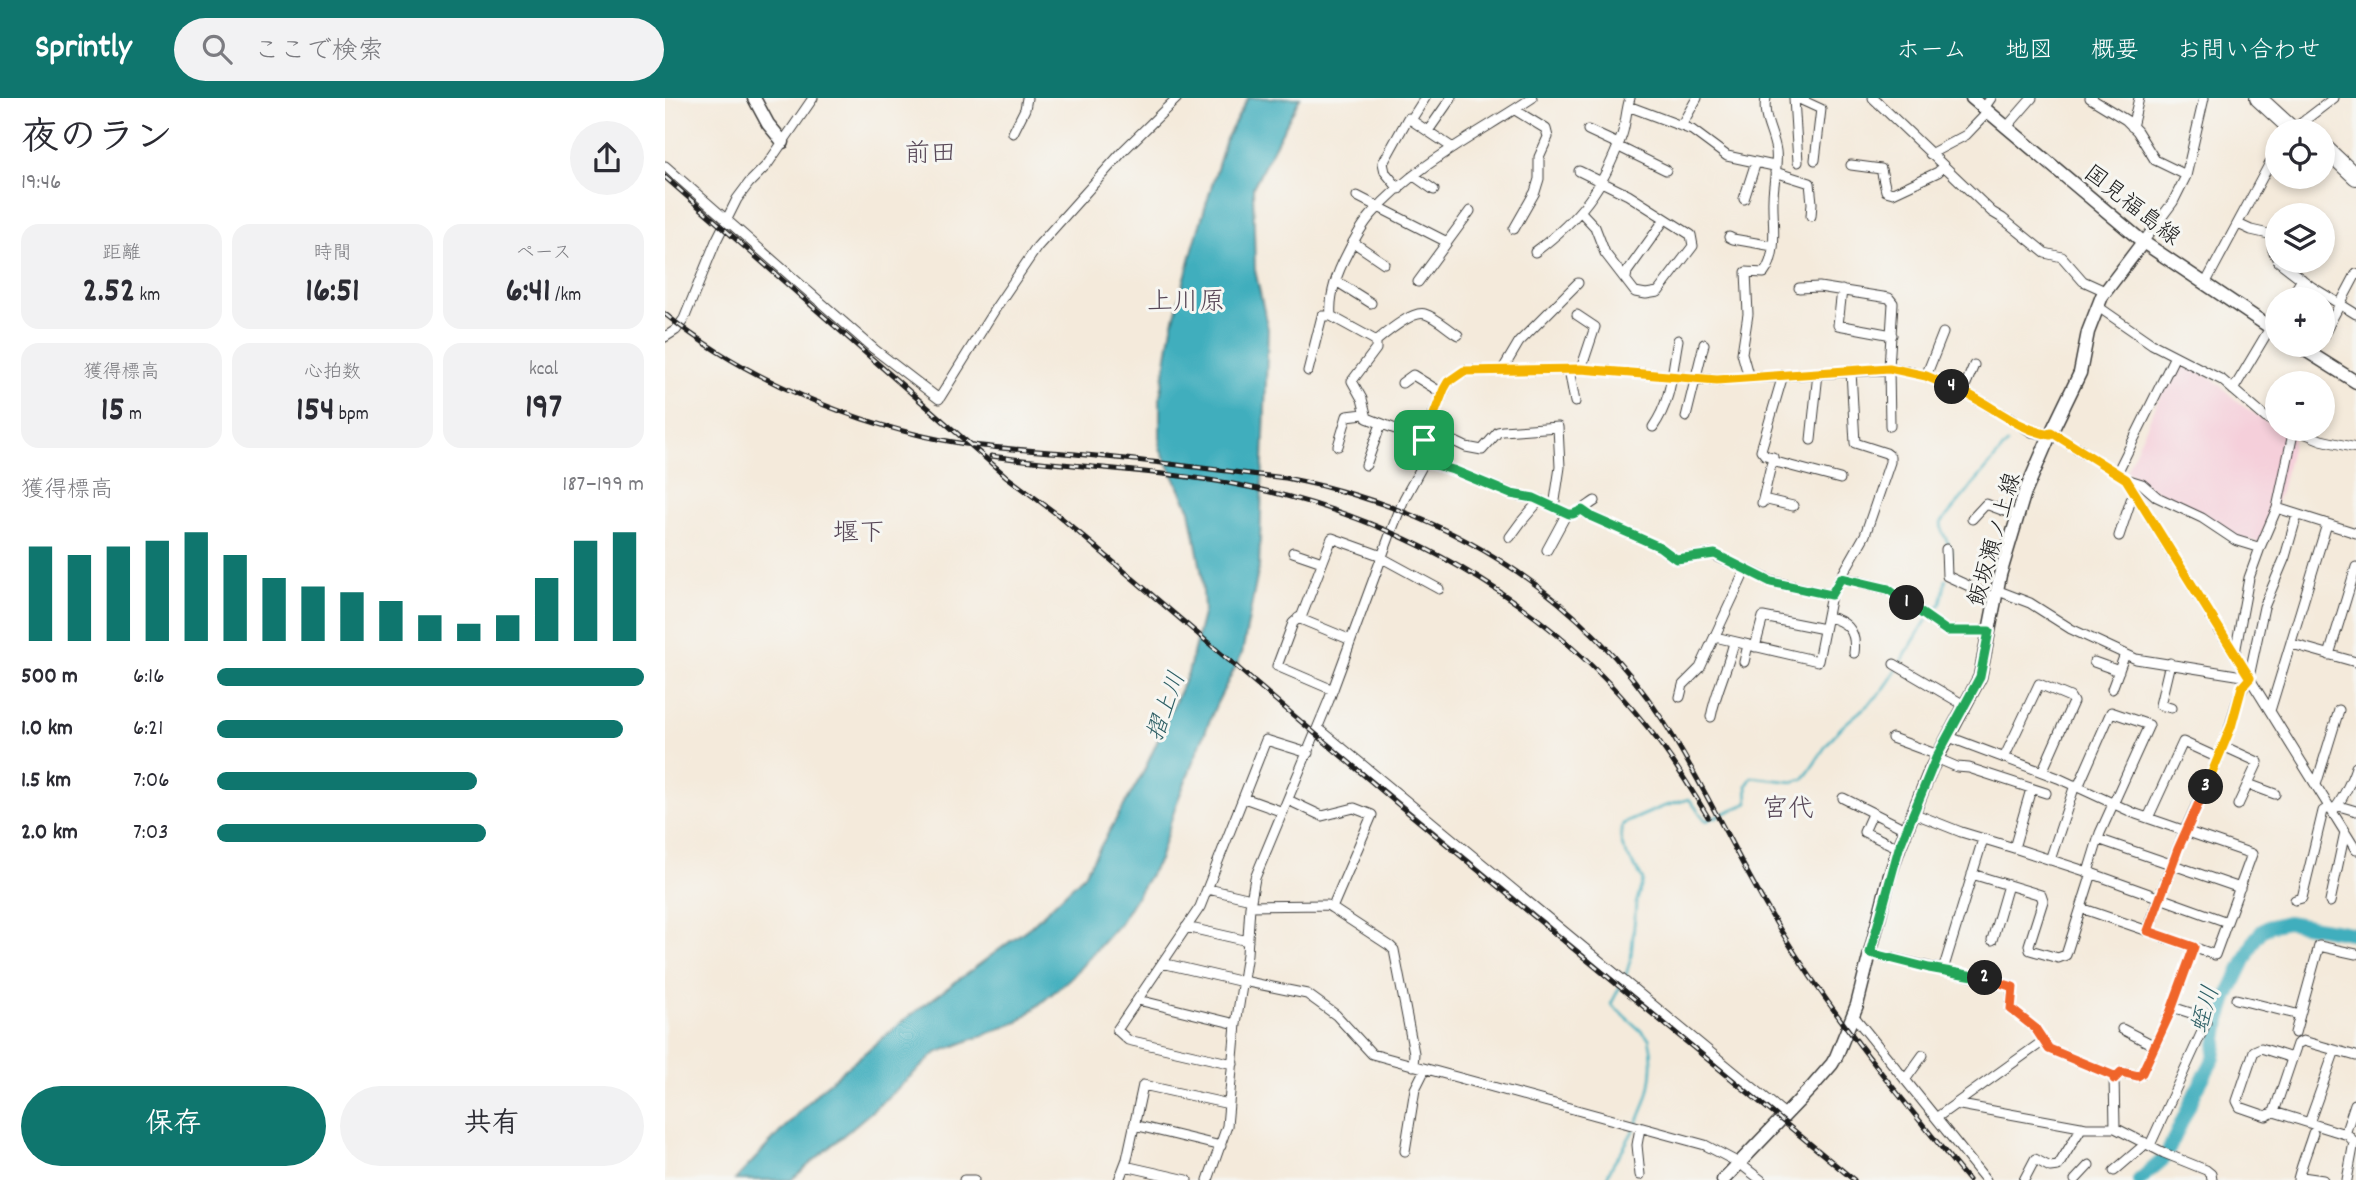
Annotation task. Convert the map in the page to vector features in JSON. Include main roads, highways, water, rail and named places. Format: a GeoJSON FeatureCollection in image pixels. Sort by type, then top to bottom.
{"type":"FeatureCollection","features":[{"type":"Feature","properties":{"kind":"highway"},"geometry":{"type":"LineString","coordinates":[[2258,98],[2284,119]]}},
{"type":"Feature","properties":{"kind":"highway"},"geometry":{"type":"LineString","coordinates":[[2272,98],[2288,119]]}},
{"type":"Feature","properties":{"kind":"highway"},"geometry":{"type":"LineString","coordinates":[[2335,157],[2356,177]]}},
{"type":"Feature","properties":{"kind":"highway"},"geometry":{"type":"LineString","coordinates":[[2335,170],[2356,189]]}},
{"type":"Feature","properties":{"kind":"main road"},"geometry":{"type":"LineString","coordinates":[[754,98],[768,124],[783,142]]}},
{"type":"Feature","properties":{"kind":"main road","name":"国見福島線"},"geometry":{"type":"LineString","coordinates":[[1972,98],[1988,106],[2006,128],[2143,242],[2265,322]]}},
{"type":"Feature","properties":{"kind":"main road","name":"飯坂瀬ノ上線"},"geometry":{"type":"LineString","coordinates":[[1723,1180],[1832,1064],[1853,1015],[1899,848],[1937,756],[1980,677],[1995,594],[2024,495],[2050,433],[2080,373],[2088,332],[2097,306],[2105,291],[2143,242]]}},
{"type":"Feature","properties":{"kind":"main road"},"geometry":{"type":"LineString","coordinates":[[2324,357],[2356,383]]}},
{"type":"Feature","properties":{"kind":"water"},"geometry":{"type":"Polygon","coordinates":[[[1248,98],[1300,98],[1253,187],[1255,270],[1268,329],[1259,567],[1242,654],[1216,705],[1176,805],[1159,860],[1120,923],[1072,977],[1018,1022],[936,1053],[791,1180],[735,1180],[820,1090],[904,1020],[1031,926],[1084,875],[1144,771],[1188,673],[1204,610],[1202,575],[1190,510],[1160,448],[1160,398],[1172,326],[1195,241],[1226,139],[1248,98]]]}},
{"type":"Feature","properties":{"kind":"waterway"},"geometry":{"type":"LineString","coordinates":[[1951,560],[1952,551],[1941,523],[2007,444]]}},
{"type":"Feature","properties":{"kind":"waterway"},"geometry":{"type":"LineString","coordinates":[[1932,615],[1941,603],[1946,580]]}},
{"type":"Feature","properties":{"kind":"waterway"},"geometry":{"type":"LineString","coordinates":[[1625,978],[1631,958],[1636,904],[1643,880],[1623,847],[1623,824],[1689,799],[1706,821],[1748,803],[1747,785],[1752,777],[1793,782],[1803,779],[1834,735],[1883,690],[1927,620]]}},
{"type":"Feature","properties":{"kind":"waterway","name":"蛭川"},"geometry":{"type":"LineString","coordinates":[[2139,1180],[2165,1158],[2214,1058],[2220,1020],[2227,998],[2255,939],[2262,931],[2287,922],[2356,934]]}},
{"type":"Feature","properties":{"kind":"waterway"},"geometry":{"type":"LineString","coordinates":[[1606,1180],[1643,1108],[1651,1081],[1652,1053],[1649,1038],[1611,1004],[1622,983]]}},
{"type":"Feature","properties":{"kind":"railway"},"geometry":{"type":"LineString","coordinates":[[665,177],[1007,477],[1058,515],[1399,805],[1854,1180]]}},
{"type":"Feature","properties":{"kind":"railway"},"geometry":{"type":"LineString","coordinates":[[665,314],[696,338],[766,379],[842,412],[881,425],[959,443],[1120,458],[1286,478],[1343,492],[1397,510],[1450,532],[1499,560],[1545,592],[1588,629],[1627,672],[1678,745],[1765,905],[1802,964],[1870,1058],[1968,1180]]}},
{"type":"Feature","properties":{"kind":"railway"},"geometry":{"type":"LineString","coordinates":[[991,456],[1169,474],[1228,483],[1289,497],[1349,516],[1406,539],[1461,568],[1513,601],[1562,639],[1608,682],[1649,729],[1673,761],[1708,817]]}},
{"type":"Feature","properties":{"kind":"district","name":"前田"},"geometry":{"type":"Point","coordinates":[930,152]}},
{"type":"Feature","properties":{"kind":"district","name":"上川原"},"geometry":{"type":"Point","coordinates":[1186,300]}},
{"type":"Feature","properties":{"kind":"district","name":"堰下"},"geometry":{"type":"Point","coordinates":[859,531]}},
{"type":"Feature","properties":{"kind":"district","name":"宮代"},"geometry":{"type":"Point","coordinates":[1788,807]}},
{"type":"Feature","properties":{"kind":"water label","name":"摺上川"},"geometry":{"type":"Point","coordinates":[1165,706]}}]}
